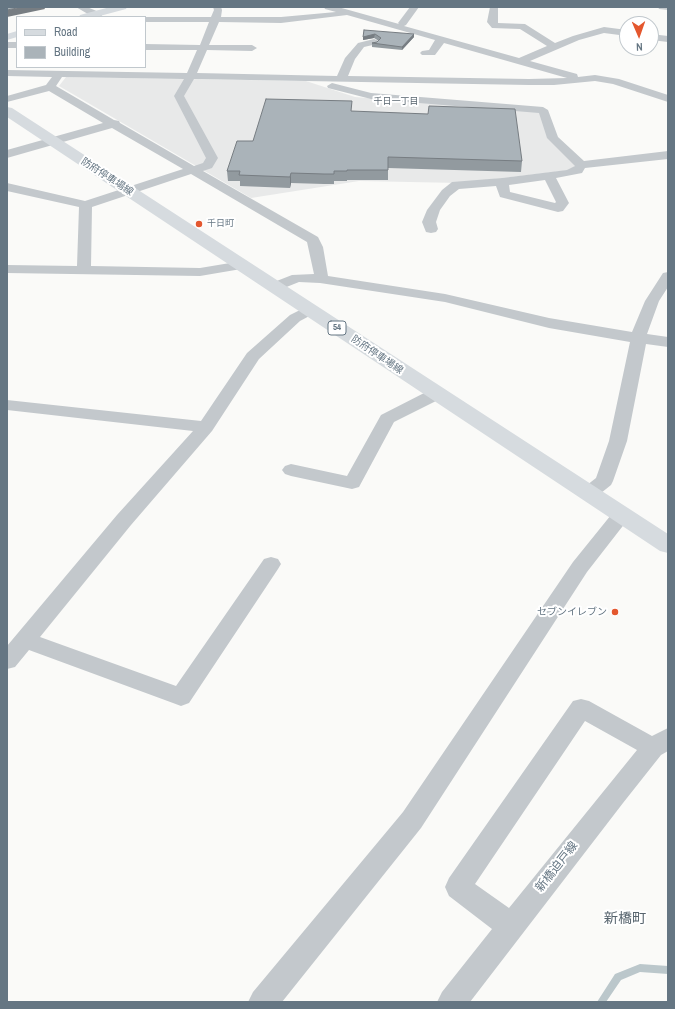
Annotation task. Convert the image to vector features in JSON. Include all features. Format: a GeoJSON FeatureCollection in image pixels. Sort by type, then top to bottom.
{"type":"FeatureCollection","features":[{"type":"Feature","properties":{"kind":"main road"},"geometry":{"type":"LineString","coordinates":[[97,16],[122,7]]}},
{"type":"Feature","properties":{"kind":"main road","name":"防府停車場線"},"geometry":{"type":"LineString","coordinates":[[7,111],[668,545]]}},
{"type":"Feature","properties":{"kind":"street"},"geometry":{"type":"LineString","coordinates":[[80,7],[97,16]]}},
{"type":"Feature","properties":{"kind":"street"},"geometry":{"type":"LineString","coordinates":[[7,187],[86,205],[208,165],[212,158],[179,96],[191,76],[215,20],[218,10],[217,7]]}},
{"type":"Feature","properties":{"kind":"street"},"geometry":{"type":"LineString","coordinates":[[328,7],[361,12],[524,59],[574,76],[590,85],[668,108]]}},
{"type":"Feature","properties":{"kind":"street"},"geometry":{"type":"LineString","coordinates":[[402,23],[415,7]]}},
{"type":"Feature","properties":{"kind":"street"},"geometry":{"type":"LineString","coordinates":[[494,7],[492,22],[495,26],[522,26],[555,47]]}},
{"type":"Feature","properties":{"kind":"street"},"geometry":{"type":"LineString","coordinates":[[662,7],[668,7]]}},
{"type":"Feature","properties":{"kind":"street"},"geometry":{"type":"LineString","coordinates":[[146,19],[281,20],[348,10],[441,39],[584,73],[595,78],[615,81],[668,99]]}},
{"type":"Feature","properties":{"kind":"street"},"geometry":{"type":"LineString","coordinates":[[524,59],[604,30],[619,33]]}},
{"type":"Feature","properties":{"kind":"street"},"geometry":{"type":"LineString","coordinates":[[425,53],[432,54],[441,39]]}},
{"type":"Feature","properties":{"kind":"street"},"geometry":{"type":"LineString","coordinates":[[341,79],[350,58],[361,45],[374,42]]}},
{"type":"Feature","properties":{"kind":"street"},"geometry":{"type":"LineString","coordinates":[[146,47],[252,48]]}},
{"type":"Feature","properties":{"kind":"street"},"geometry":{"type":"LineString","coordinates":[[7,73],[62,71],[191,76],[554,82],[595,78]]}},
{"type":"Feature","properties":{"kind":"street"},"geometry":{"type":"LineString","coordinates":[[7,99],[50,87],[62,71]]}},
{"type":"Feature","properties":{"kind":"street"},"geometry":{"type":"LineString","coordinates":[[319,78],[326,84],[371,96],[543,110],[553,138],[581,165]]}},
{"type":"Feature","properties":{"kind":"street"},"geometry":{"type":"LineString","coordinates":[[50,87],[313,240],[316,247],[321,275],[320,279]]}},
{"type":"Feature","properties":{"kind":"street"},"geometry":{"type":"LineString","coordinates":[[7,154],[115,124]]}},
{"type":"Feature","properties":{"kind":"street"},"geometry":{"type":"LineString","coordinates":[[581,165],[668,155]]}},
{"type":"Feature","properties":{"kind":"street"},"geometry":{"type":"LineString","coordinates":[[431,229],[429,222],[434,210],[446,193],[456,185],[502,182],[549,176],[578,170],[581,165]]}},
{"type":"Feature","properties":{"kind":"street"},"geometry":{"type":"LineString","coordinates":[[502,182],[504,194],[558,208],[563,203],[549,176]]}},
{"type":"Feature","properties":{"kind":"street"},"geometry":{"type":"LineString","coordinates":[[84,271],[86,205]]}},
{"type":"Feature","properties":{"kind":"street"},"geometry":{"type":"LineString","coordinates":[[7,269],[200,272],[242,265]]}},
{"type":"Feature","properties":{"kind":"street"},"geometry":{"type":"LineString","coordinates":[[589,494],[604,481],[618,441],[640,332],[652,300],[668,276]]}},
{"type":"Feature","properties":{"kind":"street"},"geometry":{"type":"LineString","coordinates":[[274,287],[297,278],[320,279],[445,298],[550,323],[668,342]]}},
{"type":"Feature","properties":{"kind":"street"},"geometry":{"type":"LineString","coordinates":[[7,661],[124,520],[206,427],[253,356],[295,318],[310,310]]}},
{"type":"Feature","properties":{"kind":"street"},"geometry":{"type":"LineString","coordinates":[[292,470],[352,483],[387,419],[436,394]]}},
{"type":"Feature","properties":{"kind":"street"},"geometry":{"type":"LineString","coordinates":[[7,406],[206,427]]}},
{"type":"Feature","properties":{"kind":"street"},"geometry":{"type":"LineString","coordinates":[[262,1002],[284,978],[412,820],[580,567],[622,514]]}},
{"type":"Feature","properties":{"kind":"street"},"geometry":{"type":"LineString","coordinates":[[25,640],[181,697],[271,564]]}},
{"type":"Feature","properties":{"kind":"street"},"geometry":{"type":"LineString","coordinates":[[511,926],[458,887],[581,708],[660,743]]}},
{"type":"Feature","properties":{"kind":"street","name":"新橋迫戸線"},"geometry":{"type":"LineString","coordinates":[[452,1002],[614,795],[660,743]]}},
{"type":"Feature","properties":{"kind":"shaded area"},"geometry":{"type":"Polygon","coordinates":[[[66,77],[306,81],[355,97],[540,112],[576,165],[571,170],[460,183],[359,181],[251,198],[59,86],[66,77]]]}},
{"type":"Feature","properties":{"kind":"building"},"geometry":{"type":"Polygon","coordinates":[[[7,7],[22,7],[7,10],[7,7]]]}},
{"type":"Feature","properties":{"kind":"building"},"geometry":{"type":"Polygon","coordinates":[[[364,30],[414,34],[402,47],[372,43],[377,42],[381,38],[375,34],[363,37],[364,30]]]}},
{"type":"Feature","properties":{"kind":"building"},"geometry":{"type":"Polygon","coordinates":[[[266,99],[352,101],[351,111],[428,114],[429,106],[515,109],[522,161],[388,157],[388,170],[347,170],[334,171],[334,174],[291,173],[290,177],[239,175],[240,171],[227,171],[237,141],[253,141],[266,99]]]}},
{"type":"Feature","properties":{"kind":"waterway"},"geometry":{"type":"LineString","coordinates":[[601,1002],[618,977],[640,968],[668,970]]}},
{"type":"Feature","properties":{"kind":"place","name":"千日町"},"geometry":{"type":"Point","coordinates":[199,224]}},
{"type":"Feature","properties":{"kind":"place","name":"セブンイレブン"},"geometry":{"type":"Point","coordinates":[615,612]}},
{"type":"Feature","properties":{"kind":"district","name":"千日一丁目"},"geometry":{"type":"Point","coordinates":[396,102]}},
{"type":"Feature","properties":{"kind":"district","name":"新橋町"},"geometry":{"type":"Point","coordinates":[625,919]}}]}
